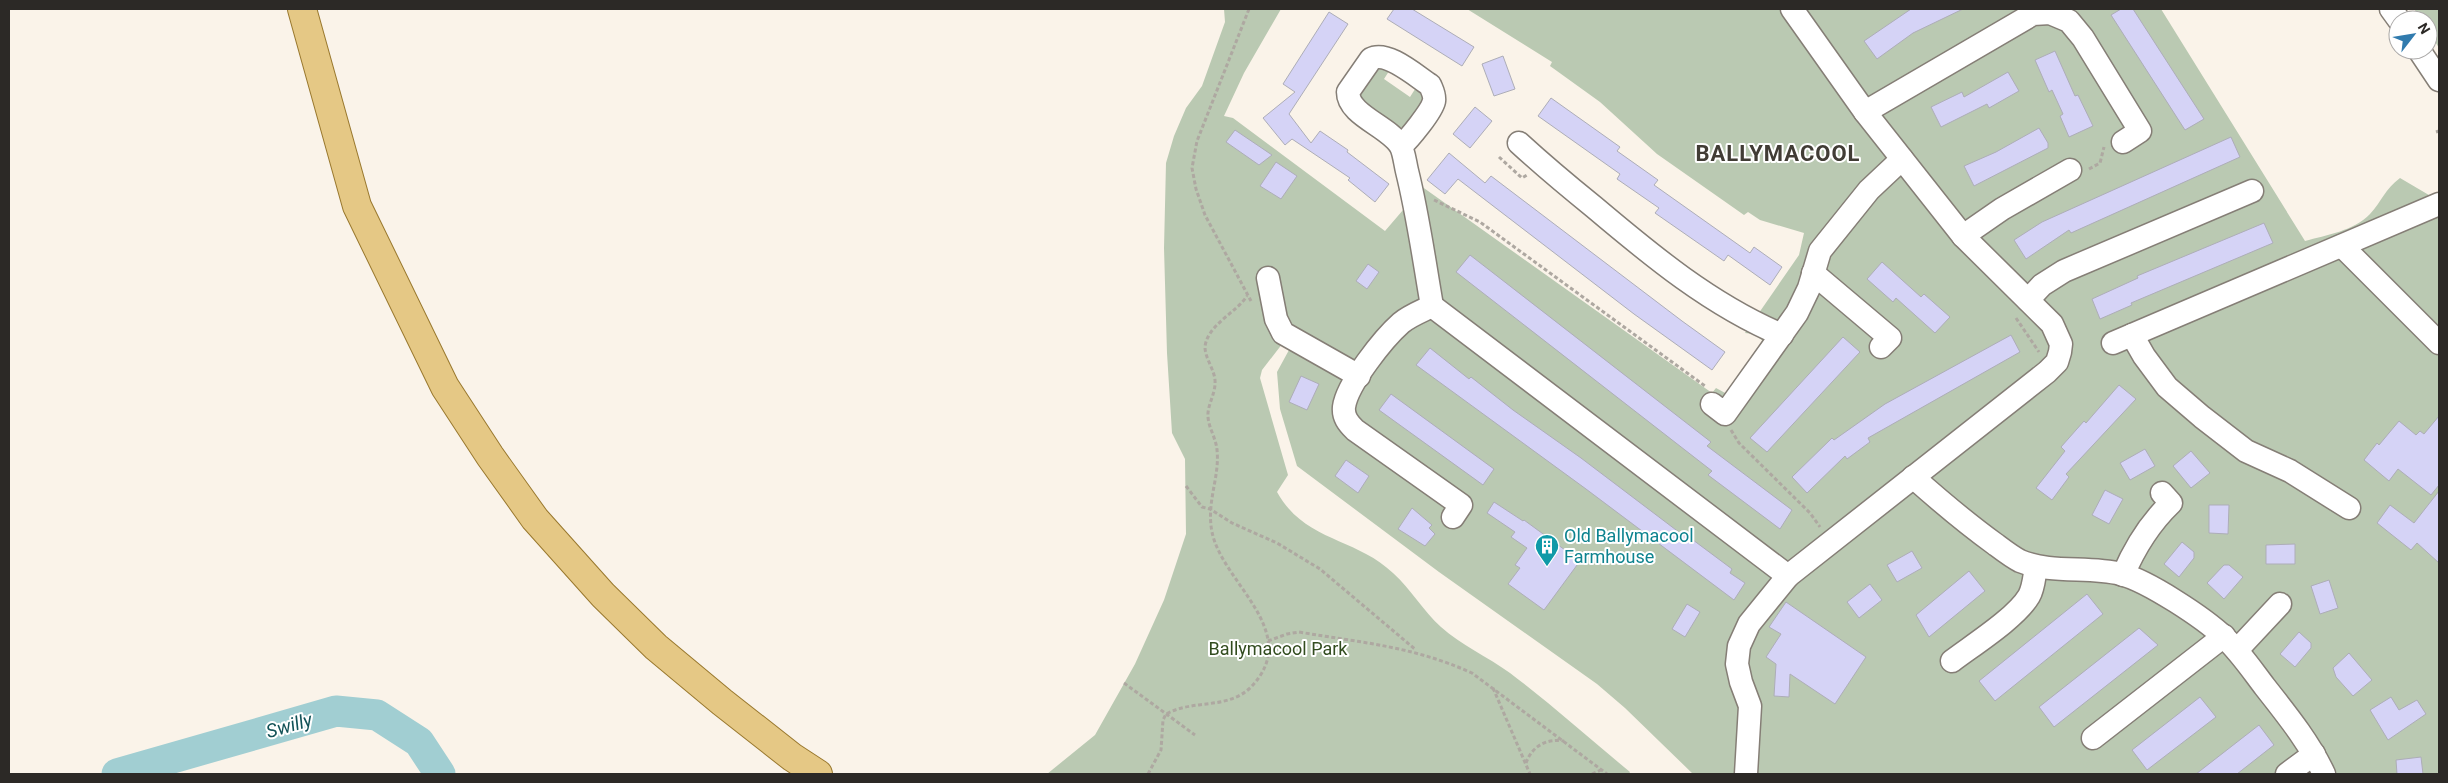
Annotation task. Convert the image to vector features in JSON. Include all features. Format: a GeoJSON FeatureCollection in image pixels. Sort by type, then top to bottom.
{"type":"FeatureCollection","features":[{"type":"Feature","properties":{"kind":"main road"},"geometry":{"type":"LineString","coordinates":[[302,9],[358,206],[445,387],[490,456],[535,519],[604,595],[656,647],[792,757],[818,774]]}},
{"type":"Feature","properties":{"kind":"street"},"geometry":{"type":"LineString","coordinates":[[1746,774],[1750,706],[1755,692],[1740,682],[1737,664],[1739,646],[1749,624],[1788,576],[2047,372],[2057,362],[2061,344],[2052,324],[2020,307],[1865,112],[1792,9]]}},
{"type":"Feature","properties":{"kind":"street"},"geometry":{"type":"LineString","coordinates":[[1865,112],[2033,14],[2050,13],[2069,21],[2083,38],[2140,131],[2114,141]]}},
{"type":"Feature","properties":{"kind":"street"},"geometry":{"type":"LineString","coordinates":[[2426,60],[2439,80]]}},
{"type":"Feature","properties":{"kind":"street"},"geometry":{"type":"LineString","coordinates":[[1519,143],[1645,252],[1753,322],[1782,334]]}},
{"type":"Feature","properties":{"kind":"street"},"geometry":{"type":"LineString","coordinates":[[1401,146],[1420,232],[1432,306],[1788,576]]}},
{"type":"Feature","properties":{"kind":"street"},"geometry":{"type":"LineString","coordinates":[[1712,404],[1725,414],[1797,313],[1809,288],[1820,251],[1869,190],[1902,159]]}},
{"type":"Feature","properties":{"kind":"street"},"geometry":{"type":"LineString","coordinates":[[1963,236],[2002,209],[2078,170]]}},
{"type":"Feature","properties":{"kind":"street"},"geometry":{"type":"LineString","coordinates":[[2020,307],[2042,285],[2064,271],[2252,191]]}},
{"type":"Feature","properties":{"kind":"street"},"geometry":{"type":"LineString","coordinates":[[2349,508],[2290,470],[2246,451],[2202,417],[2168,387],[2144,356],[2122,339],[2439,204]]}},
{"type":"Feature","properties":{"kind":"street"},"geometry":{"type":"LineString","coordinates":[[2342,246],[2439,343]]}},
{"type":"Feature","properties":{"kind":"street"},"geometry":{"type":"LineString","coordinates":[[1813,273],[1890,338],[1881,347]]}},
{"type":"Feature","properties":{"kind":"street"},"geometry":{"type":"LineString","coordinates":[[1268,278],[1276,319],[1283,333],[1359,376]]}},
{"type":"Feature","properties":{"kind":"street"},"geometry":{"type":"LineString","coordinates":[[1432,306],[1403,321],[1389,335],[1347,395],[1344,408],[1346,422],[1461,506],[1453,517]]}},
{"type":"Feature","properties":{"kind":"street"},"geometry":{"type":"LineString","coordinates":[[1913,477],[1967,524],[2018,560],[2036,567],[2073,568],[2123,575],[2158,592],[2230,643],[2290,718],[2314,754],[2324,774]]}},
{"type":"Feature","properties":{"kind":"street"},"geometry":{"type":"LineString","coordinates":[[2123,575],[2135,548],[2155,518],[2170,501]]}},
{"type":"Feature","properties":{"kind":"street"},"geometry":{"type":"LineString","coordinates":[[1953,662],[2018,609],[2029,596],[2034,583],[2036,567]]}},
{"type":"Feature","properties":{"kind":"street"},"geometry":{"type":"LineString","coordinates":[[2093,738],[2230,643],[2280,604]]}},
{"type":"Feature","properties":{"kind":"street"},"geometry":{"type":"LineString","coordinates":[[2287,774],[2314,754]]}},
{"type":"Feature","properties":{"kind":"path"},"geometry":{"type":"LineString","coordinates":[[1249,9],[1196,141],[1192,168],[1204,215],[1248,296],[1257,306],[1273,308]]}},
{"type":"Feature","properties":{"kind":"path"},"geometry":{"type":"LineString","coordinates":[[2078,170],[2100,163],[2114,141]]}},
{"type":"Feature","properties":{"kind":"path"},"geometry":{"type":"LineString","coordinates":[[1425,202],[1432,200],[1480,222],[1707,387],[1712,404]]}},
{"type":"Feature","properties":{"kind":"path"},"geometry":{"type":"LineString","coordinates":[[1148,774],[1161,750],[1163,720],[1166,714],[1185,707],[1221,702],[1242,694],[1252,686],[1264,664],[1268,641],[1261,614],[1217,548],[1212,533],[1210,509],[1217,450],[1208,412],[1215,391],[1215,379],[1205,348],[1212,332],[1242,305],[1248,296]]}},
{"type":"Feature","properties":{"kind":"path"},"geometry":{"type":"LineString","coordinates":[[2020,307],[2043,360]]}},
{"type":"Feature","properties":{"kind":"path"},"geometry":{"type":"LineString","coordinates":[[1729,427],[1739,443],[1810,513],[1824,533]]}},
{"type":"Feature","properties":{"kind":"path"},"geometry":{"type":"LineString","coordinates":[[1186,486],[1202,507],[1210,509],[1232,523],[1277,543],[1320,570],[1419,653]]}},
{"type":"Feature","properties":{"kind":"path"},"geometry":{"type":"LineString","coordinates":[[1268,641],[1287,634],[1300,632],[1379,643],[1419,653],[1472,673],[1607,774]]}},
{"type":"Feature","properties":{"kind":"path"},"geometry":{"type":"LineString","coordinates":[[1124,683],[1195,735]]}},
{"type":"Feature","properties":{"kind":"path"},"geometry":{"type":"LineString","coordinates":[[1493,687],[1530,774]]}},
{"type":"Feature","properties":{"kind":"path"},"geometry":{"type":"LineString","coordinates":[[1526,763],[1528,755],[1539,745],[1554,739],[1564,742]]}},
{"type":"Feature","properties":{"kind":"path"},"geometry":{"type":"LineString","coordinates":[[1592,774],[1602,770]]}},
{"type":"Feature","properties":{"kind":"green space","name":"Ballymacool Park"},"geometry":{"type":"Polygon","coordinates":[[[1224,9],[1281,9],[1244,73],[1224,116],[1233,118],[1385,231],[1403,210],[1414,205],[1421,186],[1712,393],[1716,388],[1727,394],[1763,341],[1754,334],[1745,333],[1799,255],[1804,233],[1760,220],[1748,212],[1744,215],[1657,154],[1600,102],[1550,66],[1552,62],[1467,9],[2161,9],[2305,241],[2339,232],[2356,225],[2370,214],[2391,186],[2400,178],[2434,198],[2439,195],[2439,774],[1693,774],[1625,708],[1597,684],[1439,572],[1297,466],[1280,409],[1277,372],[1289,350],[1292,339],[1286,339],[1262,370],[1260,378],[1288,475],[1277,492],[1288,508],[1302,521],[1316,530],[1378,561],[1406,586],[1441,627],[1457,640],[1502,667],[1630,772],[1629,774],[1047,774],[1095,735],[1135,664],[1164,600],[1186,534],[1185,459],[1172,433],[1167,353],[1164,248],[1166,163],[1174,136],[1186,108],[1202,86],[1225,22],[1224,9]]]}},
{"type":"Feature","properties":{"kind":"green space"},"geometry":{"type":"Polygon","coordinates":[[[2439,9],[2439,48],[2438,10],[2415,10],[2439,9]]]}},
{"type":"Feature","properties":{"kind":"green space"},"geometry":{"type":"Polygon","coordinates":[[[1374,67],[1391,68],[1384,79],[1410,97],[1417,86],[1422,90],[1424,101],[1403,127],[1397,128],[1360,102],[1359,88],[1374,67]]]}},
{"type":"Feature","properties":{"kind":"building"},"geometry":{"type":"Polygon","coordinates":[[[1394,9],[1412,9],[1474,47],[1462,66],[1387,19],[1394,9]]]}},
{"type":"Feature","properties":{"kind":"building"},"geometry":{"type":"Polygon","coordinates":[[[1911,9],[1963,9],[1913,33],[1877,59],[1864,41],[1911,9]]]}},
{"type":"Feature","properties":{"kind":"building"},"geometry":{"type":"Polygon","coordinates":[[[2121,9],[2133,9],[2204,119],[2185,130],[2111,15],[2121,9]]]}},
{"type":"Feature","properties":{"kind":"building"},"geometry":{"type":"Polygon","coordinates":[[[1329,12],[1348,24],[1289,114],[1311,143],[1320,131],[1348,150],[1347,152],[1389,184],[1375,202],[1348,180],[1350,178],[1292,139],[1285,145],[1263,118],[1295,92],[1283,84],[1329,12]]]}},
{"type":"Feature","properties":{"kind":"building"},"geometry":{"type":"Polygon","coordinates":[[[2055,51],[2075,96],[2078,95],[2093,126],[2069,137],[2060,116],[2063,114],[2052,90],[2049,92],[2035,60],[2055,51]]]}},
{"type":"Feature","properties":{"kind":"building"},"geometry":{"type":"Polygon","coordinates":[[[1503,56],[1515,89],[1494,96],[1482,64],[1503,56]]]}},
{"type":"Feature","properties":{"kind":"building"},"geometry":{"type":"Polygon","coordinates":[[[2008,72],[2019,91],[1989,108],[1987,104],[1941,127],[1931,107],[1962,92],[1964,97],[2008,72]]]}},
{"type":"Feature","properties":{"kind":"building"},"geometry":{"type":"Polygon","coordinates":[[[1551,98],[1620,147],[1617,151],[1658,180],[1654,185],[1750,253],[1754,247],[1782,267],[1770,285],[1728,255],[1724,261],[1655,213],[1659,208],[1617,179],[1620,174],[1538,116],[1551,98]]]}},
{"type":"Feature","properties":{"kind":"building"},"geometry":{"type":"Polygon","coordinates":[[[1475,107],[1492,121],[1470,148],[1453,134],[1475,107]]]}},
{"type":"Feature","properties":{"kind":"building"},"geometry":{"type":"Polygon","coordinates":[[[2039,128],[2048,143],[2048,148],[1974,186],[1964,166],[1996,152],[2039,128]]]}},
{"type":"Feature","properties":{"kind":"building"},"geometry":{"type":"Polygon","coordinates":[[[1235,130],[1272,155],[1259,165],[1226,142],[1235,130]]]}},
{"type":"Feature","properties":{"kind":"building"},"geometry":{"type":"Polygon","coordinates":[[[2231,137],[2240,157],[2071,233],[2069,230],[2026,259],[2014,240],[2042,222],[2231,137]]]}},
{"type":"Feature","properties":{"kind":"building"},"geometry":{"type":"Polygon","coordinates":[[[1449,153],[1485,183],[1491,176],[1725,352],[1712,370],[1634,314],[1458,179],[1445,194],[1427,180],[1449,153]]]}},
{"type":"Feature","properties":{"kind":"building"},"geometry":{"type":"Polygon","coordinates":[[[1276,162],[1297,176],[1281,199],[1260,186],[1276,162]]]}},
{"type":"Feature","properties":{"kind":"building"},"geometry":{"type":"Polygon","coordinates":[[[2264,223],[2273,243],[2131,303],[2132,305],[2100,319],[2092,299],[2138,278],[2137,276],[2264,223]]]}},
{"type":"Feature","properties":{"kind":"building"},"geometry":{"type":"Polygon","coordinates":[[[1470,255],[1711,442],[1707,446],[1792,510],[1780,529],[1708,475],[1712,471],[1456,272],[1470,255]]]}},
{"type":"Feature","properties":{"kind":"building"},"geometry":{"type":"Polygon","coordinates":[[[1882,262],[1921,297],[1924,294],[1950,317],[1935,333],[1896,298],[1893,302],[1867,279],[1882,262]]]}},
{"type":"Feature","properties":{"kind":"building"},"geometry":{"type":"Polygon","coordinates":[[[1368,264],[1379,272],[1367,289],[1356,281],[1368,264]]]}},
{"type":"Feature","properties":{"kind":"building"},"geometry":{"type":"Polygon","coordinates":[[[2011,335],[2020,352],[1868,438],[1870,442],[1847,459],[1845,456],[1807,493],[1792,477],[1832,438],[1834,440],[1885,404],[2011,335]]]}},
{"type":"Feature","properties":{"kind":"building"},"geometry":{"type":"Polygon","coordinates":[[[1843,337],[1860,352],[1767,452],[1750,438],[1843,337]]]}},
{"type":"Feature","properties":{"kind":"building"},"geometry":{"type":"Polygon","coordinates":[[[1430,348],[1469,379],[1471,377],[1684,536],[1685,534],[1732,569],[1730,573],[1745,583],[1734,600],[1416,365],[1430,348]]]}},
{"type":"Feature","properties":{"kind":"building"},"geometry":{"type":"Polygon","coordinates":[[[1301,376],[1319,384],[1307,410],[1289,402],[1301,376]]]}},
{"type":"Feature","properties":{"kind":"building"},"geometry":{"type":"Polygon","coordinates":[[[2119,385],[2136,399],[2066,474],[2069,477],[2052,500],[2036,488],[2065,451],[2061,447],[2084,421],[2086,423],[2119,385]]]}},
{"type":"Feature","properties":{"kind":"building"},"geometry":{"type":"Polygon","coordinates":[[[1391,394],[1494,469],[1483,485],[1379,410],[1391,394]]]}},
{"type":"Feature","properties":{"kind":"building"},"geometry":{"type":"Polygon","coordinates":[[[2439,416],[2439,485],[2431,495],[2398,469],[2389,481],[2364,460],[2377,443],[2379,445],[2399,421],[2416,435],[2420,431],[2424,434],[2439,416]]]}},
{"type":"Feature","properties":{"kind":"building"},"geometry":{"type":"Polygon","coordinates":[[[2145,449],[2155,466],[2130,480],[2120,463],[2145,449]]]}},
{"type":"Feature","properties":{"kind":"building"},"geometry":{"type":"Polygon","coordinates":[[[2191,451],[2210,473],[2191,488],[2173,466],[2191,451]]]}},
{"type":"Feature","properties":{"kind":"building"},"geometry":{"type":"Polygon","coordinates":[[[1346,460],[1369,476],[1358,493],[1335,476],[1346,460]]]}},
{"type":"Feature","properties":{"kind":"building"},"geometry":{"type":"Polygon","coordinates":[[[2105,490],[2123,499],[2109,524],[2092,515],[2105,490]]]}},
{"type":"Feature","properties":{"kind":"building"},"geometry":{"type":"Polygon","coordinates":[[[2439,491],[2439,563],[2417,543],[2411,550],[2377,523],[2390,505],[2414,523],[2439,491]]]}},
{"type":"Feature","properties":{"kind":"building","name":"Old Ballymacool Farmhouse"},"geometry":{"type":"Polygon","coordinates":[[[1494,502],[1524,520],[1580,561],[1544,610],[1508,584],[1520,568],[1515,565],[1527,548],[1511,537],[1515,532],[1487,513],[1494,502]]]}},
{"type":"Feature","properties":{"kind":"building"},"geometry":{"type":"Polygon","coordinates":[[[2209,505],[2229,505],[2228,534],[2209,533],[2209,505]]]}},
{"type":"Feature","properties":{"kind":"building"},"geometry":{"type":"Polygon","coordinates":[[[1412,508],[1432,525],[1429,528],[1435,534],[1425,546],[1398,529],[1412,508]]]}},
{"type":"Feature","properties":{"kind":"building"},"geometry":{"type":"Polygon","coordinates":[[[2182,542],[2194,552],[2194,558],[2179,577],[2164,564],[2182,542]]]}},
{"type":"Feature","properties":{"kind":"building"},"geometry":{"type":"Polygon","coordinates":[[[2295,544],[2295,564],[2266,564],[2266,545],[2295,544]]]}},
{"type":"Feature","properties":{"kind":"building"},"geometry":{"type":"Polygon","coordinates":[[[1912,551],[1922,568],[1897,582],[1887,565],[1912,551]]]}},
{"type":"Feature","properties":{"kind":"building"},"geometry":{"type":"Polygon","coordinates":[[[2224,565],[2229,565],[2243,577],[2224,599],[2207,583],[2224,565]]]}},
{"type":"Feature","properties":{"kind":"building"},"geometry":{"type":"Polygon","coordinates":[[[1969,571],[1985,591],[1929,637],[1916,615],[1969,571]]]}},
{"type":"Feature","properties":{"kind":"building"},"geometry":{"type":"Polygon","coordinates":[[[2329,580],[2338,608],[2320,614],[2311,586],[2329,580]]]}},
{"type":"Feature","properties":{"kind":"building"},"geometry":{"type":"Polygon","coordinates":[[[1870,584],[1882,600],[1859,618],[1847,602],[1870,584]]]}},
{"type":"Feature","properties":{"kind":"building"},"geometry":{"type":"Polygon","coordinates":[[[2087,594],[2103,614],[1995,701],[1979,681],[2087,594]]]}},
{"type":"Feature","properties":{"kind":"building"},"geometry":{"type":"Polygon","coordinates":[[[1786,602],[1866,657],[1835,704],[1790,674],[1789,697],[1774,696],[1776,664],[1766,657],[1781,634],[1769,627],[1786,602]]]}},
{"type":"Feature","properties":{"kind":"building"},"geometry":{"type":"Polygon","coordinates":[[[1687,604],[1700,612],[1685,637],[1672,629],[1687,604]]]}},
{"type":"Feature","properties":{"kind":"building"},"geometry":{"type":"Polygon","coordinates":[[[2139,628],[2158,645],[2054,727],[2039,707],[2139,628]]]}},
{"type":"Feature","properties":{"kind":"building"},"geometry":{"type":"Polygon","coordinates":[[[2299,632],[2311,643],[2311,648],[2295,667],[2280,654],[2299,632]]]}},
{"type":"Feature","properties":{"kind":"building"},"geometry":{"type":"Polygon","coordinates":[[[2349,653],[2372,680],[2353,696],[2336,677],[2333,668],[2349,653]]]}},
{"type":"Feature","properties":{"kind":"building"},"geometry":{"type":"Polygon","coordinates":[[[2200,697],[2216,717],[2147,770],[2132,750],[2200,697]]]}},
{"type":"Feature","properties":{"kind":"building"},"geometry":{"type":"Polygon","coordinates":[[[2391,697],[2399,710],[2417,700],[2426,714],[2388,740],[2370,710],[2391,697]]]}},
{"type":"Feature","properties":{"kind":"building"},"geometry":{"type":"Polygon","coordinates":[[[2259,725],[2274,745],[2237,774],[2196,774],[2259,725]]]}},
{"type":"Feature","properties":{"kind":"building"},"geometry":{"type":"Polygon","coordinates":[[[2421,757],[2423,774],[2397,774],[2396,760],[2421,757]]]}},
{"type":"Feature","properties":{"kind":"waterway","name":"Swilly"},"geometry":{"type":"LineString","coordinates":[[117,774],[336,711],[377,715],[419,742],[440,774]]}},
{"type":"Feature","properties":{"kind":"place","name":"Old Ballymacool Farmhouse"},"geometry":{"type":"Point","coordinates":[1547,567]}},
{"type":"Feature","properties":{"kind":"district","name":"BALLYMACOOL"},"geometry":{"type":"Point","coordinates":[1778,153]}}]}
